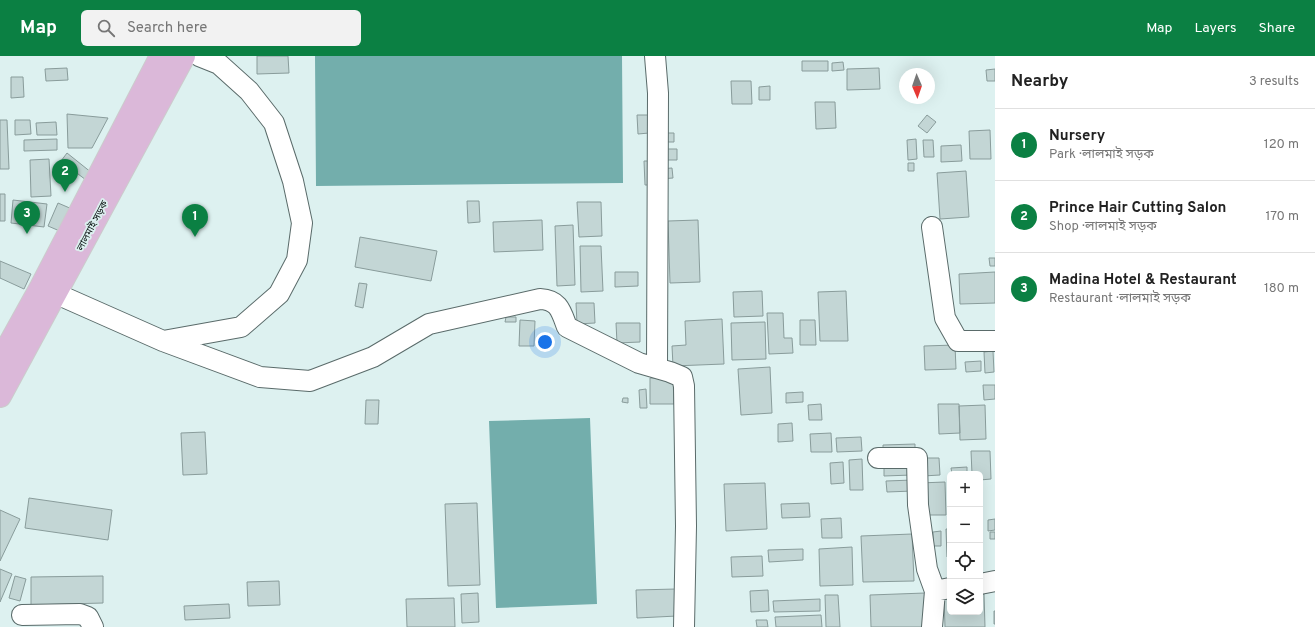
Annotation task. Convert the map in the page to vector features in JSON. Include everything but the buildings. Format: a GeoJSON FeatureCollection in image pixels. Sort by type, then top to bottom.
{"type":"FeatureCollection","features":[{"type":"Feature","properties":{"kind":"main road","name":"লালমাই সড়ক"},"geometry":{"type":"LineString","coordinates":[[0,396],[48,291],[161,56]]}},
{"type":"Feature","properties":{"kind":"main road","name":"লালমাই সড়ক"},"geometry":{"type":"LineString","coordinates":[[0,361],[48,291],[184,56]]}},
{"type":"Feature","properties":{"kind":"street"},"geometry":{"type":"LineString","coordinates":[[163,341],[241,326],[279,294],[297,260],[302,223],[293,181],[274,123],[249,91],[219,64],[199,56]]}},
{"type":"Feature","properties":{"kind":"street"},"geometry":{"type":"LineString","coordinates":[[655,56],[658,93],[657,368]]}},
{"type":"Feature","properties":{"kind":"street"},"geometry":{"type":"LineString","coordinates":[[932,227],[945,318],[958,341],[995,341]]}},
{"type":"Feature","properties":{"kind":"street"},"geometry":{"type":"LineString","coordinates":[[48,291],[163,341],[260,377],[310,381],[373,357],[429,324],[540,299],[549,300],[559,307],[567,327],[639,363],[670,372],[682,378],[684,386],[686,526],[684,627]]}},
{"type":"Feature","properties":{"kind":"street"},"geometry":{"type":"LineString","coordinates":[[878,458],[917,458],[918,505],[927,569],[942,589],[932,627]]}},
{"type":"Feature","properties":{"kind":"street"},"geometry":{"type":"LineString","coordinates":[[983,583],[995,581]]}},
{"type":"Feature","properties":{"kind":"street"},"geometry":{"type":"LineString","coordinates":[[22,615],[80,614],[88,617],[93,627]]}},
{"type":"Feature","properties":{"kind":"water"},"geometry":{"type":"Polygon","coordinates":[[[315,56],[622,56],[623,183],[316,186],[315,56]]]}},
{"type":"Feature","properties":{"kind":"water"},"geometry":{"type":"Polygon","coordinates":[[[590,418],[597,604],[496,608],[489,421],[590,418]]]}},
{"type":"Feature","properties":{"kind":"place","name":"Prince Hair Cutting Salon"},"geometry":{"type":"Point","coordinates":[65,192]}},
{"type":"Feature","properties":{"kind":"place","name":"Madina Hotel & Restaurant"},"geometry":{"type":"Point","coordinates":[27,234]}},
{"type":"Feature","properties":{"kind":"place","name":"Nursery"},"geometry":{"type":"Point","coordinates":[195,237]}}]}
